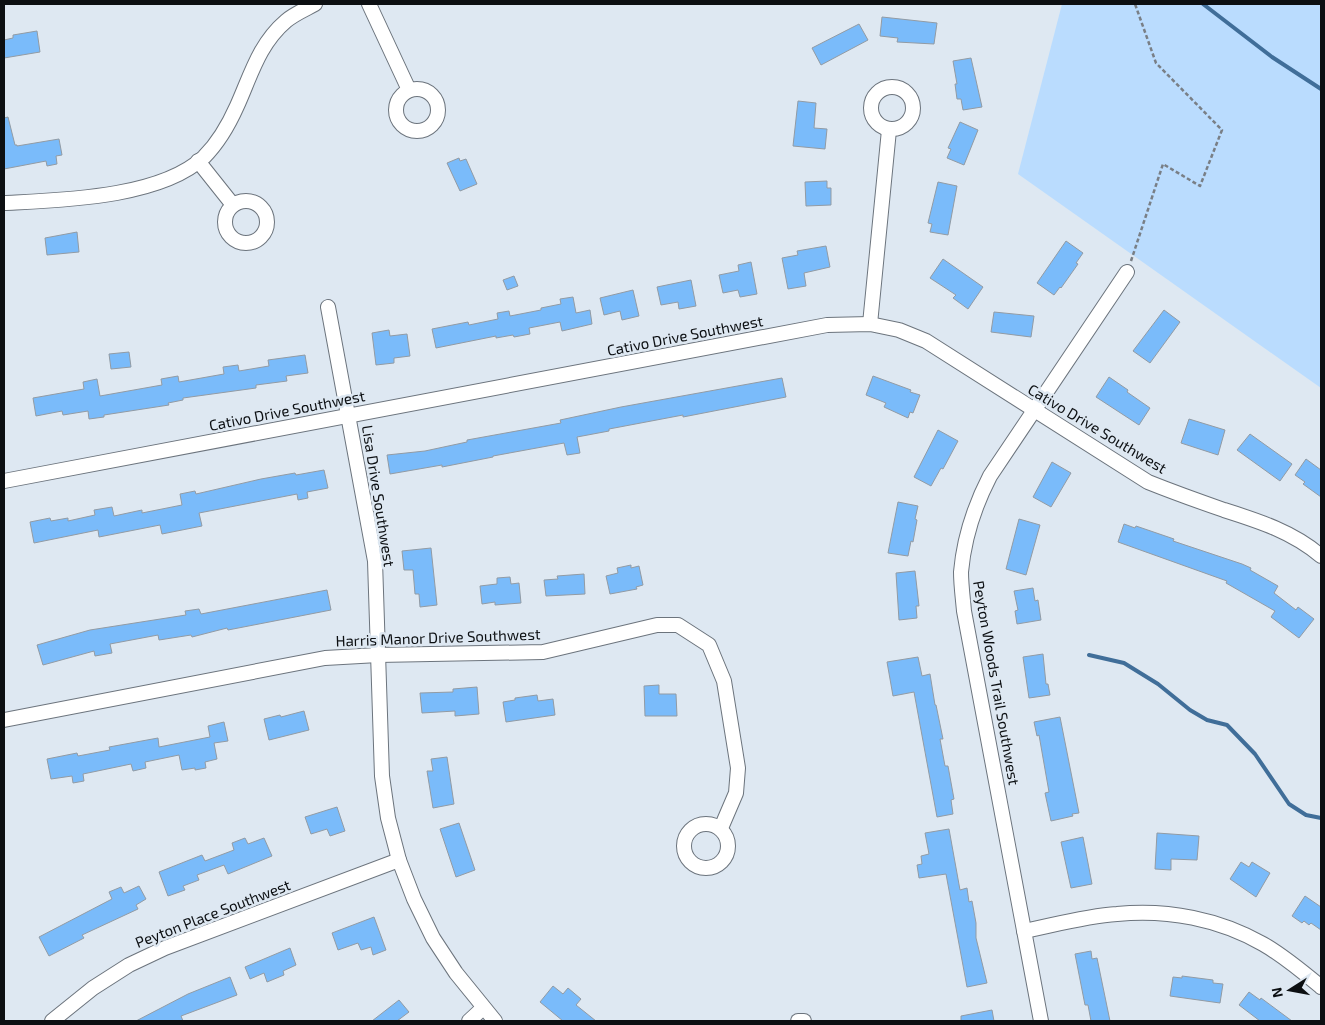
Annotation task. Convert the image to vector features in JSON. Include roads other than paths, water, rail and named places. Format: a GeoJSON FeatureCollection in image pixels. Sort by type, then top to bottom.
{"type":"FeatureCollection","features":[{"type":"Feature","properties":{"kind":"street"},"geometry":{"type":"LineString","coordinates":[[4,204],[70,199],[123,191],[162,182],[189,168],[214,145],[226,128],[251,68],[265,44],[286,20],[315,4]]}},
{"type":"Feature","properties":{"kind":"street"},"geometry":{"type":"LineString","coordinates":[[370,4],[409,90]]}},
{"type":"Feature","properties":{"kind":"street"},"geometry":{"type":"LineString","coordinates":[[870,324],[889,130]]}},
{"type":"Feature","properties":{"kind":"street"},"geometry":{"type":"LineString","coordinates":[[198,161],[234,205]]}},
{"type":"Feature","properties":{"kind":"street","name":"Peyton Woods Trail Southwest"},"geometry":{"type":"LineString","coordinates":[[1041,1021],[964,611],[961,574],[966,537],[978,499],[990,476],[1127,272]]}},
{"type":"Feature","properties":{"kind":"street","name":"Lisa Drive Southwest"},"geometry":{"type":"LineString","coordinates":[[328,308],[375,561],[382,776],[388,818],[399,860],[414,899],[433,938],[456,973],[495,1021]]}},
{"type":"Feature","properties":{"kind":"street","name":"Cativo Drive Southwest"},"geometry":{"type":"LineString","coordinates":[[4,482],[827,326],[870,324],[899,330],[926,341],[1148,482],[1176,494],[1274,526],[1307,544],[1321,556]]}},
{"type":"Feature","properties":{"kind":"street","name":"Harris Manor Drive Southwest"},"geometry":{"type":"LineString","coordinates":[[4,720],[325,658],[378,655],[543,652],[657,625],[678,625],[709,646],[724,681],[738,768],[736,793],[721,828]]}},
{"type":"Feature","properties":{"kind":"street","name":"Peyton Place Southwest"},"geometry":{"type":"LineString","coordinates":[[52,1021],[93,988],[128,965],[165,948],[399,860]]}},
{"type":"Feature","properties":{"kind":"street"},"geometry":{"type":"LineString","coordinates":[[1024,931],[1115,914],[1144,912],[1193,917],[1234,930],[1264,944],[1292,963],[1321,987]]}},
{"type":"Feature","properties":{"kind":"street"},"geometry":{"type":"LineString","coordinates":[[469,1021],[483,1008]]}},
{"type":"Feature","properties":{"kind":"street"},"geometry":{"type":"LineString","coordinates":[[798,1021],[804,1021]]}},
{"type":"Feature","properties":{"kind":"waterway"},"geometry":{"type":"LineString","coordinates":[[1203,4],[1272,57],[1321,89]]}},
{"type":"Feature","properties":{"kind":"waterway"},"geometry":{"type":"LineString","coordinates":[[1089,655],[1124,663],[1158,684],[1190,710],[1207,720],[1227,725],[1255,754],[1289,804],[1306,815],[1321,818]]}}]}
